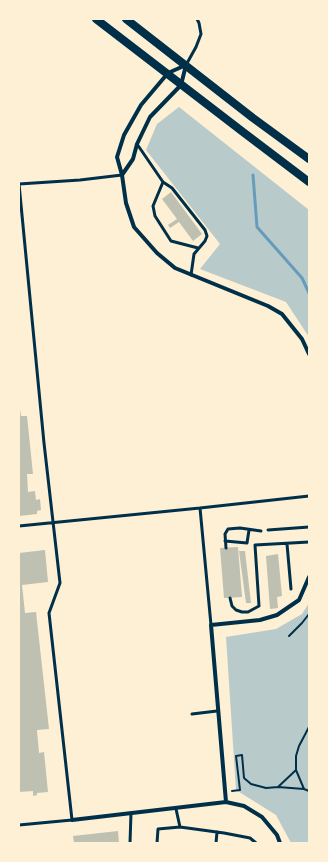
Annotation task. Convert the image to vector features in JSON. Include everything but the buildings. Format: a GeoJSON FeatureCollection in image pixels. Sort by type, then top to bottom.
{"type":"FeatureCollection","features":[{"type":"Feature","properties":{"kind":"main road"},"geometry":{"type":"LineString","coordinates":[[96,19],[309,182]]}},
{"type":"Feature","properties":{"kind":"main road"},"geometry":{"type":"LineString","coordinates":[[126,19],[253,118],[309,159]]}},
{"type":"Feature","properties":{"kind":"street"},"geometry":{"type":"LineString","coordinates":[[186,65],[168,73],[141,105],[124,135],[117,157],[122,175],[126,203],[134,226],[157,253],[175,268],[268,306],[282,314],[302,339],[309,354]]}},
{"type":"Feature","properties":{"kind":"street"},"geometry":{"type":"LineString","coordinates":[[122,175],[133,159],[137,144],[150,117],[181,85],[186,65]]}},
{"type":"Feature","properties":{"kind":"street"},"geometry":{"type":"LineString","coordinates":[[226,802],[217,712],[211,625],[260,620],[277,615],[299,600],[309,577]]}},
{"type":"Feature","properties":{"kind":"street"},"geometry":{"type":"LineString","coordinates":[[72,820],[226,802],[244,806],[262,817],[277,836],[280,843]]}},
{"type":"Feature","properties":{"kind":"lane"},"geometry":{"type":"LineString","coordinates":[[186,65],[201,34],[197,19]]}},
{"type":"Feature","properties":{"kind":"lane"},"geometry":{"type":"LineString","coordinates":[[137,144],[164,182],[172,188],[205,230],[207,236],[205,241],[194,254],[190,275]]}},
{"type":"Feature","properties":{"kind":"lane"},"geometry":{"type":"LineString","coordinates":[[19,825],[72,820],[49,612],[60,583],[41,417],[19,184],[80,180],[122,175]]}},
{"type":"Feature","properties":{"kind":"lane"},"geometry":{"type":"LineString","coordinates":[[164,182],[153,206],[154,216],[172,241],[198,248]]}},
{"type":"Feature","properties":{"kind":"lane"},"geometry":{"type":"LineString","coordinates":[[19,526],[309,496]]}},
{"type":"Feature","properties":{"kind":"lane"},"geometry":{"type":"LineString","coordinates":[[200,508],[211,625]]}},
{"type":"Feature","properties":{"kind":"lane"},"geometry":{"type":"LineString","coordinates":[[268,530],[309,527]]}},
{"type":"Feature","properties":{"kind":"lane"},"geometry":{"type":"LineString","coordinates":[[226,548],[225,534],[228,529],[240,528],[261,531]]}},
{"type":"Feature","properties":{"kind":"lane"},"geometry":{"type":"LineString","coordinates":[[247,543],[249,530]]}},
{"type":"Feature","properties":{"kind":"lane"},"geometry":{"type":"LineString","coordinates":[[225,541],[255,545],[309,542]]}},
{"type":"Feature","properties":{"kind":"lane"},"geometry":{"type":"LineString","coordinates":[[287,544],[291,589]]}},
{"type":"Feature","properties":{"kind":"lane"},"geometry":{"type":"LineString","coordinates":[[230,598],[232,606],[236,610],[242,612],[248,612],[259,606],[255,545]]}},
{"type":"Feature","properties":{"kind":"lane"},"geometry":{"type":"LineString","coordinates":[[192,714],[217,712]]}},
{"type":"Feature","properties":{"kind":"lane"},"geometry":{"type":"LineString","coordinates":[[176,808],[180,828]]}},
{"type":"Feature","properties":{"kind":"lane"},"geometry":{"type":"LineString","coordinates":[[130,843],[131,813]]}},
{"type":"Feature","properties":{"kind":"lane"},"geometry":{"type":"LineString","coordinates":[[158,843],[158,829],[180,828],[250,838],[256,843]]}},
{"type":"Feature","properties":{"kind":"lane"},"geometry":{"type":"LineString","coordinates":[[216,832],[216,843]]}},
{"type":"Feature","properties":{"kind":"path"},"geometry":{"type":"LineString","coordinates":[[289,636],[309,614]]}},
{"type":"Feature","properties":{"kind":"path"},"geometry":{"type":"LineString","coordinates":[[304,789],[296,770],[296,756],[299,746],[309,727]]}},
{"type":"Feature","properties":{"kind":"path"},"geometry":{"type":"LineString","coordinates":[[225,791],[240,790],[236,756],[242,755],[244,778],[251,784],[266,788],[278,787],[304,789],[309,791]]}},
{"type":"Feature","properties":{"kind":"path"},"geometry":{"type":"LineString","coordinates":[[278,787],[296,770]]}},
{"type":"Feature","properties":{"kind":"shaded area"},"geometry":{"type":"Polygon","coordinates":[[[179,107],[309,210],[309,337],[286,302],[200,269],[220,244],[146,150],[157,124],[179,107]]]}},
{"type":"Feature","properties":{"kind":"shaded area"},"geometry":{"type":"Polygon","coordinates":[[[309,603],[309,843],[291,843],[276,815],[236,790],[226,637],[276,629],[302,614],[309,603]]]}},
{"type":"Feature","properties":{"kind":"waterway"},"geometry":{"type":"LineString","coordinates":[[253,175],[257,227],[302,278],[309,293]]}}]}
